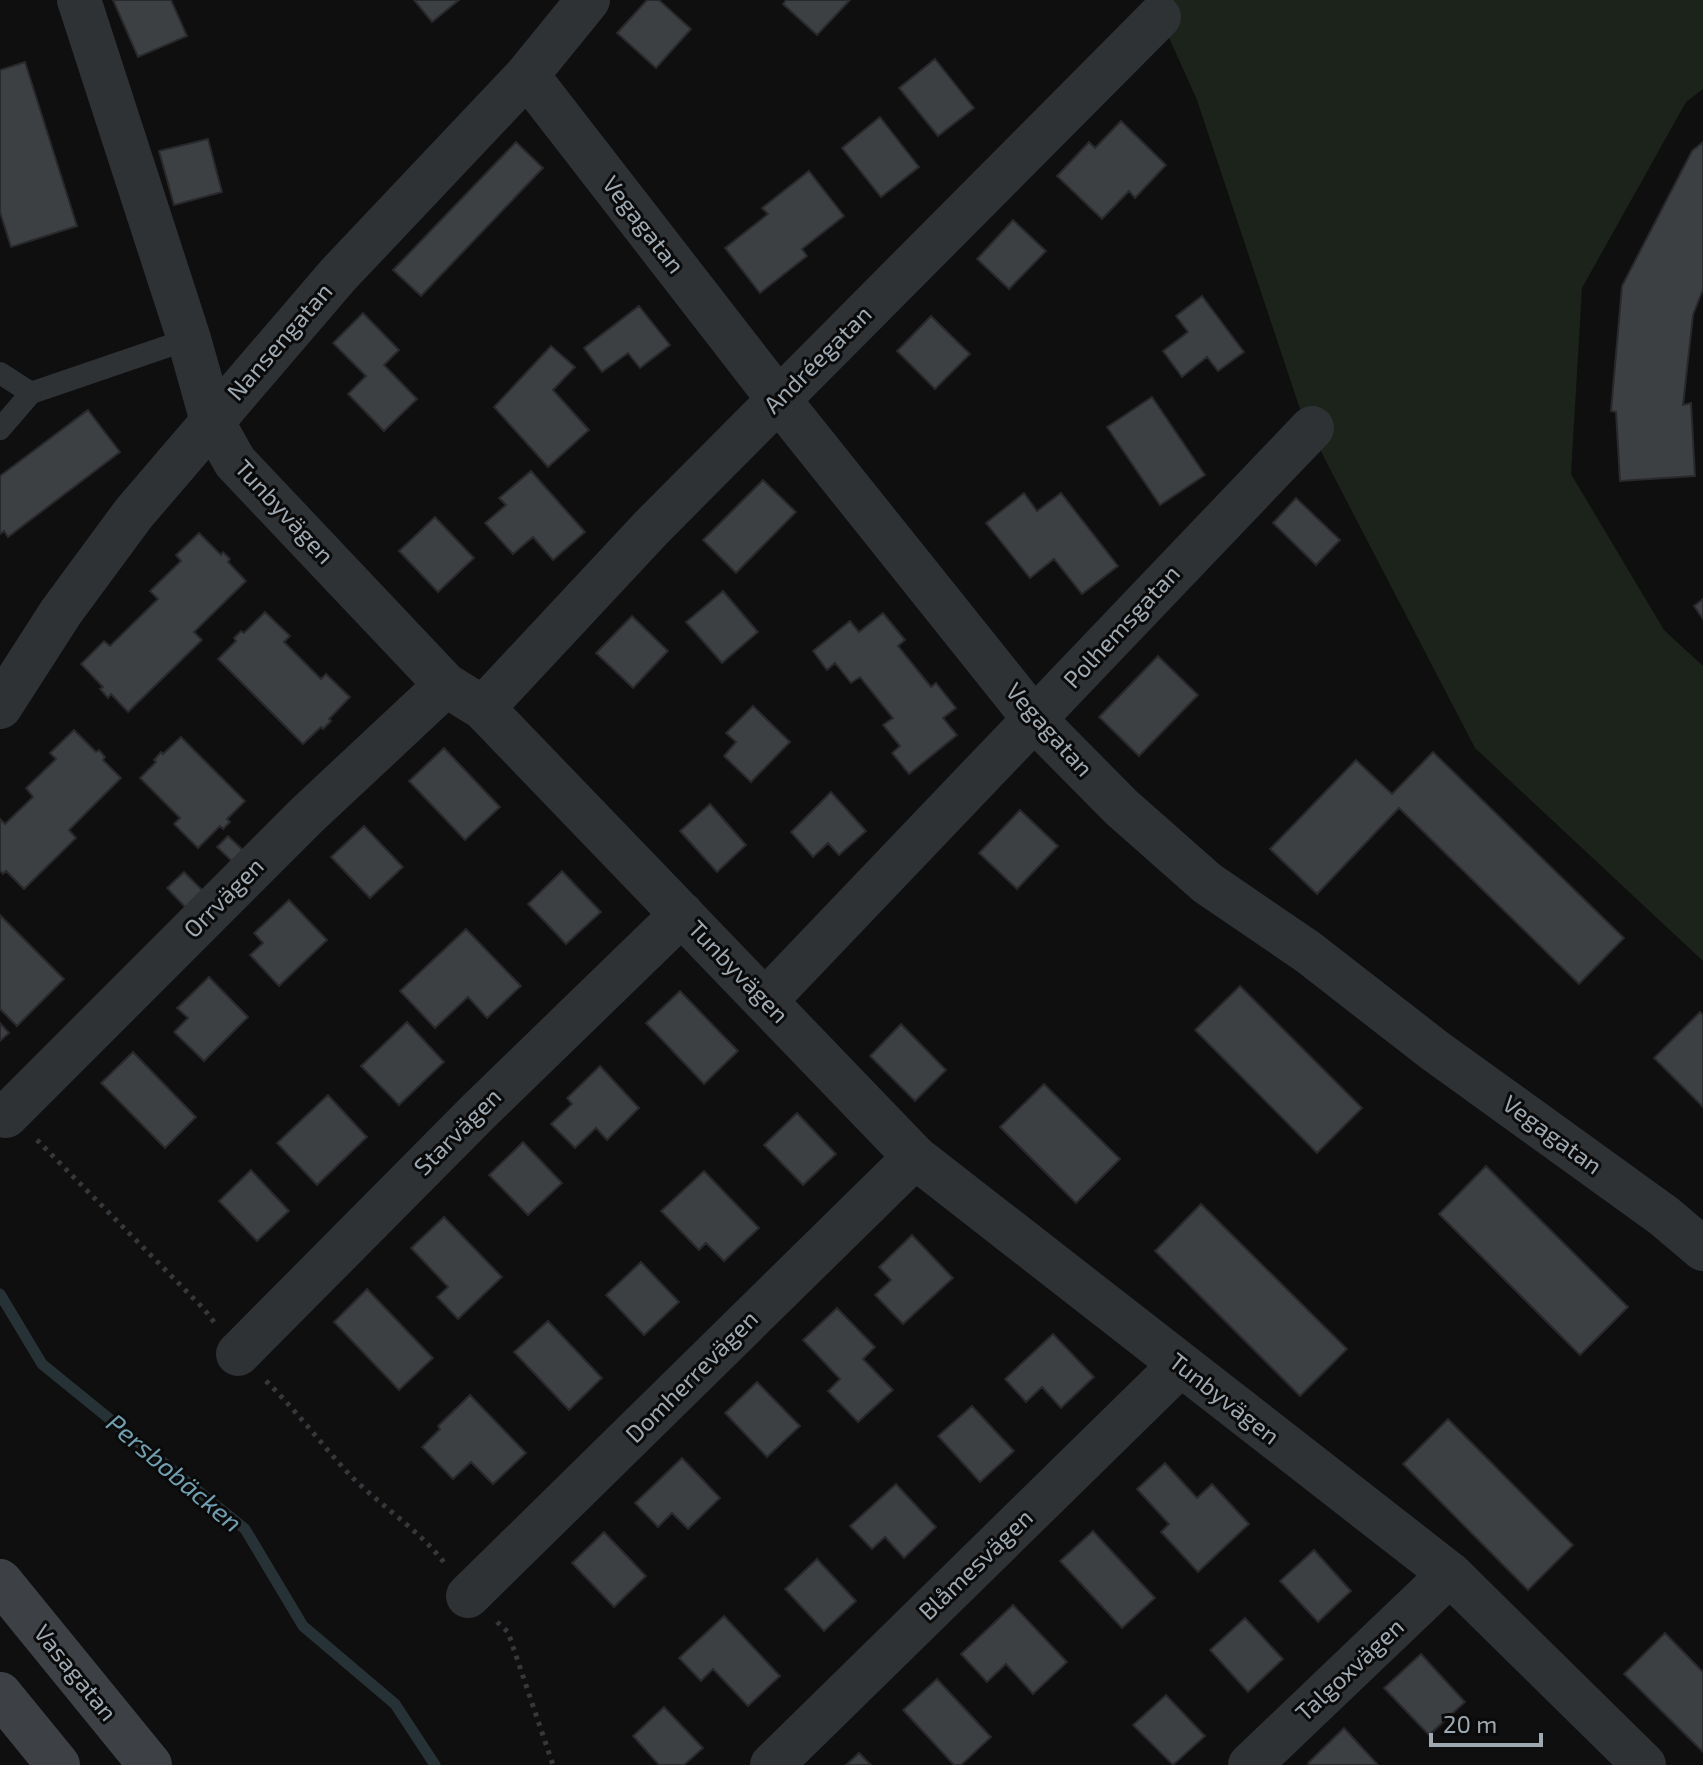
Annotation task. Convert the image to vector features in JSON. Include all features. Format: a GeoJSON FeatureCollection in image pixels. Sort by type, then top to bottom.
{"type":"FeatureCollection","features":[{"type":"Feature","properties":{"kind":"street","name":"Tunbyvägen"},"geometry":{"type":"LineString","coordinates":[[79,0],[189,339],[212,421],[240,467],[446,685],[483,708],[915,1157],[1450,1574],[1644,1765]]}},
{"type":"Feature","properties":{"kind":"street","name":"Nansengatan"},"geometry":{"type":"LineString","coordinates":[[0,707],[79,588],[134,513],[338,275],[527,75],[583,2]]}},
{"type":"Feature","properties":{"kind":"street","name":"Andréegatan"},"geometry":{"type":"LineString","coordinates":[[483,708],[652,527],[1159,17]]}},
{"type":"Feature","properties":{"kind":"street","name":"Vegagatan"},"geometry":{"type":"LineString","coordinates":[[527,75],[779,400],[1035,720],[1121,807],[1207,883],[1308,952],[1434,1050],[1664,1216],[1703,1249]]}},
{"type":"Feature","properties":{"kind":"street","name":"Polhemsgatan"},"geometry":{"type":"LineString","coordinates":[[766,1000],[1312,428]]}},
{"type":"Feature","properties":{"kind":"street","name":"Orrvägen"},"geometry":{"type":"LineString","coordinates":[[6,1116],[306,816],[446,685]]}},
{"type":"Feature","properties":{"kind":"street","name":"Starvägen"},"geometry":{"type":"LineString","coordinates":[[238,1354],[478,1112],[682,914]]}},
{"type":"Feature","properties":{"kind":"street","name":"Domherrevägen"},"geometry":{"type":"LineString","coordinates":[[468,1596],[915,1157]]}},
{"type":"Feature","properties":{"kind":"street","name":"Blåmesvägen"},"geometry":{"type":"LineString","coordinates":[[772,1765],[1180,1365]]}},
{"type":"Feature","properties":{"kind":"street","name":"Talgoxvägen"},"geometry":{"type":"LineString","coordinates":[[1250,1765],[1450,1574]]}},
{"type":"Feature","properties":{"kind":"street","name":"Vasagatan"},"geometry":{"type":"LineString","coordinates":[[0,1581],[150,1765]]}},
{"type":"Feature","properties":{"kind":"street"},"geometry":{"type":"LineString","coordinates":[[0,1694],[58,1765]]}},
{"type":"Feature","properties":{"kind":"lane"},"geometry":{"type":"LineString","coordinates":[[0,429],[31,393],[189,339]]}},
{"type":"Feature","properties":{"kind":"lane"},"geometry":{"type":"LineString","coordinates":[[0,373],[31,393]]}},
{"type":"Feature","properties":{"kind":"path"},"geometry":{"type":"LineString","coordinates":[[6,1116],[47,1148],[204,1309],[238,1354],[277,1392],[350,1475],[390,1513],[434,1548],[468,1596],[508,1632],[553,1765]]}},
{"type":"Feature","properties":{"kind":"shaded area"},"geometry":{"type":"Polygon","coordinates":[[[1152,0],[1703,0],[1703,89],[1686,102],[1582,288],[1571,474],[1664,630],[1703,666],[1703,961],[1475,748],[1302,415],[1197,100],[1152,0]]]}},
{"type":"Feature","properties":{"kind":"building"},"geometry":{"type":"Polygon","coordinates":[[[113,0],[171,0],[187,36],[138,57],[113,0]]]}},
{"type":"Feature","properties":{"kind":"building"},"geometry":{"type":"Polygon","coordinates":[[[414,0],[459,0],[432,22],[414,0]]]}},
{"type":"Feature","properties":{"kind":"building"},"geometry":{"type":"Polygon","coordinates":[[[647,0],[659,0],[691,29],[656,68],[617,33],[647,0]]]}},
{"type":"Feature","properties":{"kind":"building"},"geometry":{"type":"Polygon","coordinates":[[[786,0],[850,0],[817,35],[783,4],[786,0]]]}},
{"type":"Feature","properties":{"kind":"building"},"geometry":{"type":"Polygon","coordinates":[[[935,59],[974,108],[938,136],[899,88],[935,59]]]}},
{"type":"Feature","properties":{"kind":"building"},"geometry":{"type":"Polygon","coordinates":[[[25,62],[77,226],[11,247],[0,212],[0,70],[25,62]]]}},
{"type":"Feature","properties":{"kind":"building"},"geometry":{"type":"Polygon","coordinates":[[[880,117],[919,167],[881,197],[842,148],[880,117]]]}},
{"type":"Feature","properties":{"kind":"building"},"geometry":{"type":"Polygon","coordinates":[[[1121,121],[1166,165],[1135,198],[1129,191],[1102,219],[1057,176],[1089,142],[1095,148],[1121,121]]]}},
{"type":"Feature","properties":{"kind":"building"},"geometry":{"type":"Polygon","coordinates":[[[208,139],[222,192],[174,205],[159,151],[208,139]]]}},
{"type":"Feature","properties":{"kind":"building"},"geometry":{"type":"Polygon","coordinates":[[[516,142],[543,168],[421,296],[393,270],[516,142]]]}},
{"type":"Feature","properties":{"kind":"building"},"geometry":{"type":"Polygon","coordinates":[[[1703,142],[1703,289],[1693,315],[1683,405],[1691,403],[1695,476],[1620,481],[1616,412],[1611,411],[1622,286],[1692,151],[1703,142]]]}},
{"type":"Feature","properties":{"kind":"building"},"geometry":{"type":"Polygon","coordinates":[[[809,171],[844,216],[802,249],[807,256],[760,293],[725,248],[768,214],[762,208],[809,171]]]}},
{"type":"Feature","properties":{"kind":"building"},"geometry":{"type":"Polygon","coordinates":[[[1013,220],[1046,251],[1009,289],[977,259],[1013,220]]]}},
{"type":"Feature","properties":{"kind":"building"},"geometry":{"type":"Polygon","coordinates":[[[1202,296],[1244,352],[1218,371],[1207,357],[1182,377],[1163,351],[1188,332],[1176,316],[1202,296]]]}},
{"type":"Feature","properties":{"kind":"building"},"geometry":{"type":"Polygon","coordinates":[[[639,306],[670,345],[640,368],[628,353],[602,372],[584,348],[639,306]]]}},
{"type":"Feature","properties":{"kind":"building"},"geometry":{"type":"Polygon","coordinates":[[[363,313],[399,350],[384,365],[417,399],[384,431],[348,394],[366,376],[333,343],[363,313]]]}},
{"type":"Feature","properties":{"kind":"building"},"geometry":{"type":"Polygon","coordinates":[[[931,316],[970,354],[935,389],[897,351],[931,316]]]}},
{"type":"Feature","properties":{"kind":"building"},"geometry":{"type":"Polygon","coordinates":[[[551,346],[575,367],[553,390],[589,430],[548,467],[494,407],[551,346]]]}},
{"type":"Feature","properties":{"kind":"building"},"geometry":{"type":"Polygon","coordinates":[[[1152,397],[1205,475],[1160,505],[1107,427],[1152,397]]]}},
{"type":"Feature","properties":{"kind":"building"},"geometry":{"type":"Polygon","coordinates":[[[88,410],[120,452],[8,537],[4,531],[0,534],[0,476],[88,410]]]}},
{"type":"Feature","properties":{"kind":"building"},"geometry":{"type":"Polygon","coordinates":[[[531,471],[585,532],[553,560],[533,537],[513,554],[485,523],[506,505],[499,498],[531,471]]]}},
{"type":"Feature","properties":{"kind":"building"},"geometry":{"type":"Polygon","coordinates":[[[763,480],[796,512],[736,573],[703,540],[763,480]]]}},
{"type":"Feature","properties":{"kind":"building"},"geometry":{"type":"Polygon","coordinates":[[[1024,493],[1037,511],[1061,493],[1118,566],[1082,594],[1054,559],[1030,578],[986,523],[1024,493]]]}},
{"type":"Feature","properties":{"kind":"building"},"geometry":{"type":"Polygon","coordinates":[[[1296,498],[1340,540],[1316,565],[1273,523],[1296,498]]]}},
{"type":"Feature","properties":{"kind":"building"},"geometry":{"type":"Polygon","coordinates":[[[435,517],[474,558],[438,592],[399,551],[435,517]]]}},
{"type":"Feature","properties":{"kind":"building"},"geometry":{"type":"Polygon","coordinates":[[[199,533],[221,555],[223,552],[230,559],[228,562],[246,581],[194,632],[202,640],[128,712],[111,694],[108,698],[100,689],[103,687],[81,664],[104,641],[110,646],[158,599],[150,591],[181,561],[176,555],[199,533]]]}},
{"type":"Feature","properties":{"kind":"building"},"geometry":{"type":"Polygon","coordinates":[[[723,591],[758,632],[722,663],[686,622],[723,591]]]}},
{"type":"Feature","properties":{"kind":"building"},"geometry":{"type":"Polygon","coordinates":[[[1703,599],[1703,619],[1694,606],[1703,599]]]}},
{"type":"Feature","properties":{"kind":"building"},"geometry":{"type":"Polygon","coordinates":[[[265,612],[290,636],[284,642],[321,679],[326,674],[350,697],[323,729],[321,727],[303,744],[218,659],[236,641],[234,638],[241,631],[244,633],[265,612]]]}},
{"type":"Feature","properties":{"kind":"building"},"geometry":{"type":"Polygon","coordinates":[[[883,613],[905,640],[898,646],[931,687],[936,683],[956,708],[943,718],[957,735],[909,774],[892,753],[900,746],[883,725],[893,718],[860,677],[851,683],[835,663],[827,670],[813,651],[850,621],[859,632],[883,613]]]}},
{"type":"Feature","properties":{"kind":"building"},"geometry":{"type":"Polygon","coordinates":[[[632,616],[668,651],[633,688],[596,653],[632,616]]]}},
{"type":"Feature","properties":{"kind":"building"},"geometry":{"type":"Polygon","coordinates":[[[1158,656],[1198,695],[1139,756],[1099,717],[1158,656]]]}},
{"type":"Feature","properties":{"kind":"building"},"geometry":{"type":"Polygon","coordinates":[[[753,706],[790,742],[751,782],[724,756],[736,742],[726,733],[753,706]]]}},
{"type":"Feature","properties":{"kind":"building"},"geometry":{"type":"Polygon","coordinates":[[[74,730],[96,752],[99,750],[105,757],[103,760],[121,778],[69,830],[76,838],[24,889],[6,871],[3,874],[0,870],[0,819],[5,824],[33,797],[26,788],[56,759],[50,753],[74,730]]]}},
{"type":"Feature","properties":{"kind":"building"},"geometry":{"type":"Polygon","coordinates":[[[181,737],[245,801],[227,819],[230,822],[223,829],[220,826],[198,848],[174,824],[180,818],[140,778],[161,752],[163,754],[181,737]]]}},
{"type":"Feature","properties":{"kind":"building"},"geometry":{"type":"Polygon","coordinates":[[[444,748],[500,807],[465,840],[409,781],[444,748]]]}},
{"type":"Feature","properties":{"kind":"building"},"geometry":{"type":"Polygon","coordinates":[[[1433,752],[1624,938],[1579,984],[1399,808],[1317,894],[1270,849],[1356,760],[1392,794],[1433,752]]]}},
{"type":"Feature","properties":{"kind":"building"},"geometry":{"type":"Polygon","coordinates":[[[831,792],[866,831],[839,855],[828,843],[813,857],[791,832],[831,792]]]}},
{"type":"Feature","properties":{"kind":"building"},"geometry":{"type":"Polygon","coordinates":[[[710,804],[746,845],[717,872],[680,831],[710,804]]]}},
{"type":"Feature","properties":{"kind":"building"},"geometry":{"type":"Polygon","coordinates":[[[1020,810],[1058,846],[1017,889],[979,853],[1020,810]]]}},
{"type":"Feature","properties":{"kind":"building"},"geometry":{"type":"Polygon","coordinates":[[[364,826],[403,867],[370,898],[331,857],[364,826]]]}},
{"type":"Feature","properties":{"kind":"building"},"geometry":{"type":"Polygon","coordinates":[[[228,836],[245,852],[234,863],[217,847],[228,836]]]}},
{"type":"Feature","properties":{"kind":"building"},"geometry":{"type":"Polygon","coordinates":[[[562,871],[601,912],[566,944],[528,904],[562,871]]]}},
{"type":"Feature","properties":{"kind":"building"},"geometry":{"type":"Polygon","coordinates":[[[184,872],[206,894],[189,911],[167,888],[184,872]]]}},
{"type":"Feature","properties":{"kind":"building"},"geometry":{"type":"Polygon","coordinates":[[[289,900],[327,940],[279,986],[250,955],[263,943],[254,933],[289,900]]]}},
{"type":"Feature","properties":{"kind":"building"},"geometry":{"type":"Polygon","coordinates":[[[0,915],[64,979],[17,1026],[0,1009],[0,915]]]}},
{"type":"Feature","properties":{"kind":"building"},"geometry":{"type":"Polygon","coordinates":[[[466,929],[521,986],[487,1018],[468,997],[435,1028],[400,991],[466,929]]]}},
{"type":"Feature","properties":{"kind":"building"},"geometry":{"type":"Polygon","coordinates":[[[209,977],[248,1017],[204,1061],[174,1032],[188,1018],[177,1008],[209,977]]]}},
{"type":"Feature","properties":{"kind":"building"},"geometry":{"type":"Polygon","coordinates":[[[1240,986],[1362,1108],[1317,1153],[1195,1030],[1240,986]]]}},
{"type":"Feature","properties":{"kind":"building"},"geometry":{"type":"Polygon","coordinates":[[[680,991],[738,1051],[704,1084],[646,1023],[680,991]]]}},
{"type":"Feature","properties":{"kind":"building"},"geometry":{"type":"Polygon","coordinates":[[[1700,1012],[1703,1015],[1703,1107],[1654,1058],[1700,1012]]]}},
{"type":"Feature","properties":{"kind":"building"},"geometry":{"type":"Polygon","coordinates":[[[407,1022],[444,1062],[399,1105],[361,1066],[407,1022]]]}},
{"type":"Feature","properties":{"kind":"building"},"geometry":{"type":"Polygon","coordinates":[[[0,1023],[9,1033],[0,1041],[0,1023]]]}},
{"type":"Feature","properties":{"kind":"building"},"geometry":{"type":"Polygon","coordinates":[[[901,1024],[946,1070],[915,1101],[870,1056],[901,1024]]]}},
{"type":"Feature","properties":{"kind":"building"},"geometry":{"type":"Polygon","coordinates":[[[133,1052],[196,1117],[165,1148],[101,1083],[133,1052]]]}},
{"type":"Feature","properties":{"kind":"building"},"geometry":{"type":"Polygon","coordinates":[[[600,1066],[639,1108],[607,1140],[596,1128],[575,1148],[551,1124],[572,1104],[567,1098],[600,1066]]]}},
{"type":"Feature","properties":{"kind":"building"},"geometry":{"type":"Polygon","coordinates":[[[1044,1084],[1120,1159],[1076,1203],[1000,1127],[1044,1084]]]}},
{"type":"Feature","properties":{"kind":"building"},"geometry":{"type":"Polygon","coordinates":[[[328,1095],[367,1137],[317,1185],[277,1143],[328,1095]]]}},
{"type":"Feature","properties":{"kind":"building"},"geometry":{"type":"Polygon","coordinates":[[[797,1113],[836,1154],[803,1185],[764,1145],[797,1113]]]}},
{"type":"Feature","properties":{"kind":"building"},"geometry":{"type":"Polygon","coordinates":[[[523,1142],[562,1183],[528,1215],[489,1175],[523,1142]]]}},
{"type":"Feature","properties":{"kind":"building"},"geometry":{"type":"Polygon","coordinates":[[[1486,1166],[1628,1307],[1580,1355],[1439,1214],[1486,1166]]]}},
{"type":"Feature","properties":{"kind":"building"},"geometry":{"type":"Polygon","coordinates":[[[251,1170],[289,1211],[257,1241],[219,1201],[251,1170]]]}},
{"type":"Feature","properties":{"kind":"building"},"geometry":{"type":"Polygon","coordinates":[[[704,1171],[759,1228],[724,1261],[706,1243],[699,1250],[661,1211],[704,1171]]]}},
{"type":"Feature","properties":{"kind":"building"},"geometry":{"type":"Polygon","coordinates":[[[1201,1204],[1347,1349],[1300,1396],[1155,1251],[1201,1204]]]}},
{"type":"Feature","properties":{"kind":"building"},"geometry":{"type":"Polygon","coordinates":[[[444,1217],[502,1277],[458,1319],[437,1297],[448,1287],[411,1248],[444,1217]]]}},
{"type":"Feature","properties":{"kind":"building"},"geometry":{"type":"Polygon","coordinates":[[[912,1235],[953,1278],[903,1324],[875,1295],[891,1280],[879,1267],[912,1235]]]}},
{"type":"Feature","properties":{"kind":"building"},"geometry":{"type":"Polygon","coordinates":[[[641,1262],[679,1302],[644,1335],[606,1295],[641,1262]]]}},
{"type":"Feature","properties":{"kind":"building"},"geometry":{"type":"Polygon","coordinates":[[[367,1289],[433,1358],[399,1390],[334,1322],[367,1289]]]}},
{"type":"Feature","properties":{"kind":"building"},"geometry":{"type":"Polygon","coordinates":[[[837,1308],[875,1347],[863,1359],[893,1390],[858,1422],[828,1391],[840,1379],[803,1340],[837,1308]]]}},
{"type":"Feature","properties":{"kind":"building"},"geometry":{"type":"Polygon","coordinates":[[[548,1321],[602,1378],[569,1410],[514,1352],[548,1321]]]}},
{"type":"Feature","properties":{"kind":"building"},"geometry":{"type":"Polygon","coordinates":[[[1053,1334],[1094,1377],[1061,1408],[1042,1387],[1026,1402],[1005,1379],[1053,1334]]]}},
{"type":"Feature","properties":{"kind":"building"},"geometry":{"type":"Polygon","coordinates":[[[757,1382],[800,1426],[767,1457],[725,1413],[757,1382]]]}},
{"type":"Feature","properties":{"kind":"building"},"geometry":{"type":"Polygon","coordinates":[[[470,1395],[526,1453],[493,1484],[471,1462],[453,1479],[422,1447],[440,1429],[438,1426],[470,1395]]]}},
{"type":"Feature","properties":{"kind":"building"},"geometry":{"type":"Polygon","coordinates":[[[972,1406],[1014,1451],[980,1482],[938,1436],[972,1406]]]}},
{"type":"Feature","properties":{"kind":"building"},"geometry":{"type":"Polygon","coordinates":[[[1448,1419],[1573,1545],[1528,1590],[1403,1464],[1448,1419]]]}},
{"type":"Feature","properties":{"kind":"building"},"geometry":{"type":"Polygon","coordinates":[[[682,1458],[720,1498],[688,1529],[672,1513],[658,1527],[635,1503],[682,1458]]]}},
{"type":"Feature","properties":{"kind":"building"},"geometry":{"type":"Polygon","coordinates":[[[1165,1463],[1197,1498],[1212,1484],[1249,1524],[1198,1572],[1161,1532],[1169,1524],[1137,1489],[1165,1463]]]}},
{"type":"Feature","properties":{"kind":"building"},"geometry":{"type":"Polygon","coordinates":[[[896,1484],[936,1527],[904,1558],[885,1537],[872,1549],[850,1526],[896,1484]]]}},
{"type":"Feature","properties":{"kind":"building"},"geometry":{"type":"Polygon","coordinates":[[[1093,1531],[1155,1598],[1122,1628],[1060,1561],[1093,1531]]]}},
{"type":"Feature","properties":{"kind":"building"},"geometry":{"type":"Polygon","coordinates":[[[604,1532],[646,1576],[614,1607],[572,1563],[604,1532]]]}},
{"type":"Feature","properties":{"kind":"building"},"geometry":{"type":"Polygon","coordinates":[[[1314,1550],[1351,1591],[1318,1622],[1280,1581],[1314,1550]]]}},
{"type":"Feature","properties":{"kind":"building"},"geometry":{"type":"Polygon","coordinates":[[[817,1559],[856,1601],[824,1631],[785,1589],[817,1559]]]}},
{"type":"Feature","properties":{"kind":"building"},"geometry":{"type":"Polygon","coordinates":[[[1013,1605],[1067,1662],[1033,1694],[1006,1664],[987,1682],[961,1654],[1013,1605]]]}},
{"type":"Feature","properties":{"kind":"building"},"geometry":{"type":"Polygon","coordinates":[[[724,1616],[780,1676],[748,1706],[713,1669],[701,1681],[679,1658],[724,1616]]]}},
{"type":"Feature","properties":{"kind":"building"},"geometry":{"type":"Polygon","coordinates":[[[1245,1618],[1283,1659],[1248,1692],[1210,1650],[1245,1618]]]}},
{"type":"Feature","properties":{"kind":"building"},"geometry":{"type":"Polygon","coordinates":[[[1665,1633],[1703,1672],[1703,1752],[1624,1674],[1665,1633]]]}},
{"type":"Feature","properties":{"kind":"building"},"geometry":{"type":"Polygon","coordinates":[[[1421,1654],[1465,1702],[1429,1735],[1384,1688],[1421,1654]]]}},
{"type":"Feature","properties":{"kind":"building"},"geometry":{"type":"Polygon","coordinates":[[[937,1679],[991,1737],[961,1765],[954,1765],[903,1710],[937,1679]]]}},
{"type":"Feature","properties":{"kind":"building"},"geometry":{"type":"Polygon","coordinates":[[[1166,1695],[1205,1736],[1173,1765],[1133,1725],[1166,1695]]]}},
{"type":"Feature","properties":{"kind":"building"},"geometry":{"type":"Polygon","coordinates":[[[664,1707],[703,1748],[684,1765],[659,1765],[633,1736],[664,1707]]]}},
{"type":"Feature","properties":{"kind":"building"},"geometry":{"type":"Polygon","coordinates":[[[1344,1728],[1378,1765],[1310,1765],[1308,1763],[1344,1728]]]}},
{"type":"Feature","properties":{"kind":"building"},"geometry":{"type":"Polygon","coordinates":[[[859,1753],[871,1765],[846,1765],[859,1753]]]}},
{"type":"Feature","properties":{"kind":"waterway","name":"Persbobäcken"},"geometry":{"type":"LineString","coordinates":[[0,1294],[42,1364],[245,1529],[303,1626],[395,1704],[435,1765]]}}]}
